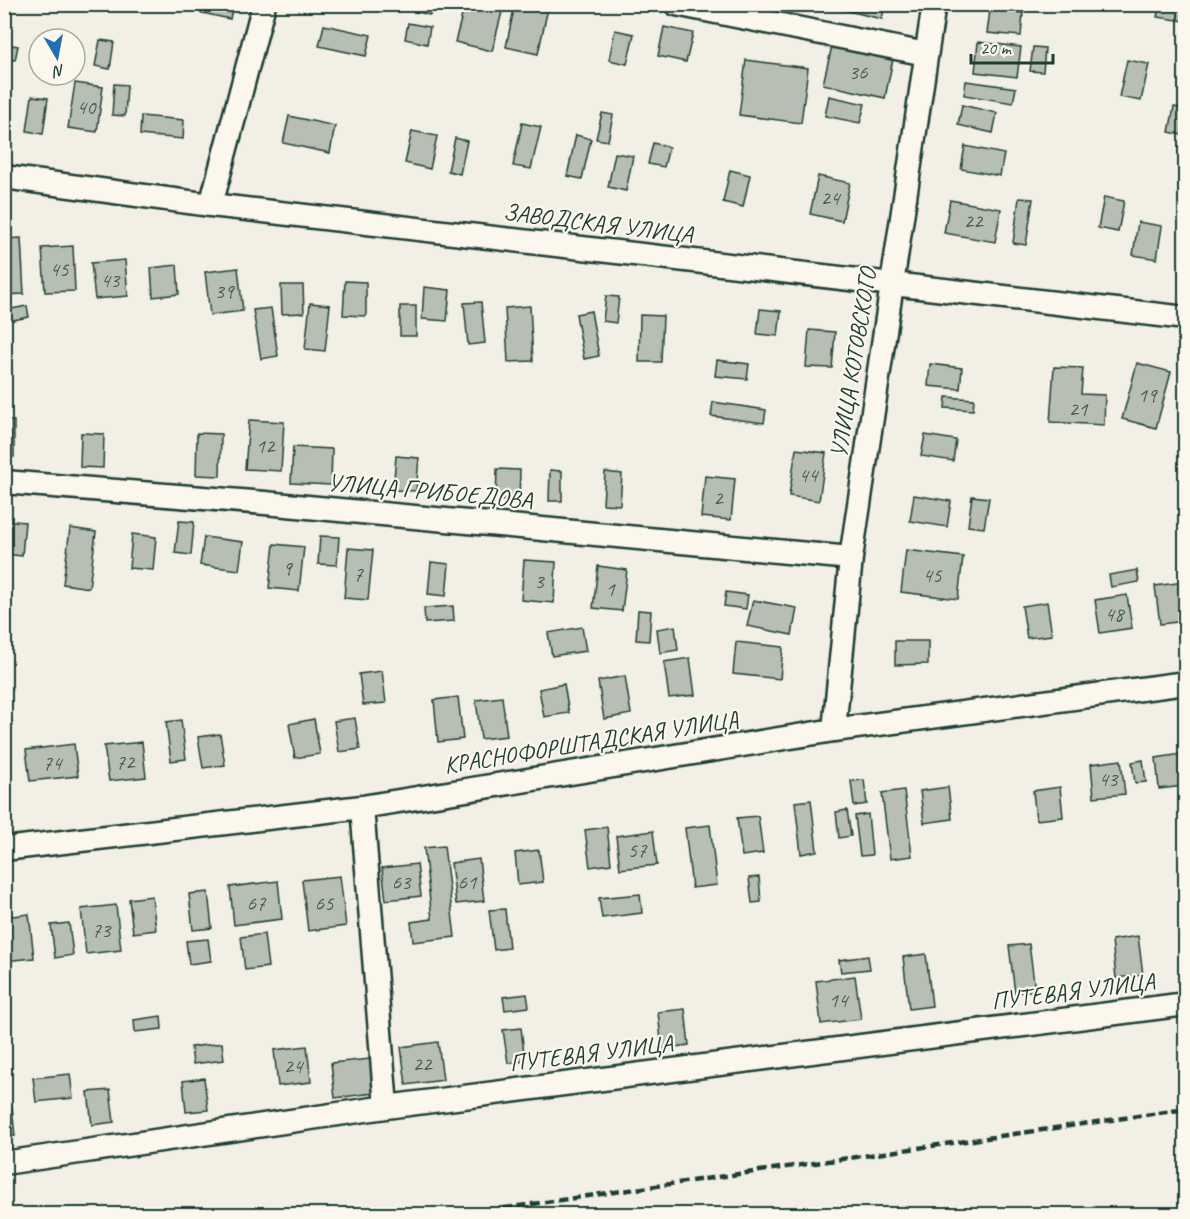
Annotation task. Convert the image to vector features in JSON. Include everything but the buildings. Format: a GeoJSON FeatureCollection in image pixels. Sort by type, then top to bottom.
{"type":"FeatureCollection","features":[{"type":"Feature","properties":{"kind":"street"},"geometry":{"type":"LineString","coordinates":[[211,205],[264,4]]}},
{"type":"Feature","properties":{"kind":"street"},"geometry":{"type":"LineString","coordinates":[[676,4],[926,54]]}},
{"type":"Feature","properties":{"kind":"street","name":"УЛИЦА КОТОВСКОГО"},"geometry":{"type":"LineString","coordinates":[[834,730],[851,558],[934,4]]}},
{"type":"Feature","properties":{"kind":"street","name":"ЗАВОДСКАЯ УЛИЦА"},"geometry":{"type":"LineString","coordinates":[[4,177],[211,205],[1185,318]]}},
{"type":"Feature","properties":{"kind":"street","name":"УЛИЦА ГРИБОЕДОВА"},"geometry":{"type":"LineString","coordinates":[[4,482],[265,503],[851,558]]}},
{"type":"Feature","properties":{"kind":"street","name":"КРАСНОФОРШТАДСКАЯ УЛИЦА"},"geometry":{"type":"LineString","coordinates":[[4,849],[362,807],[834,730],[1185,683]]}},
{"type":"Feature","properties":{"kind":"street"},"geometry":{"type":"LineString","coordinates":[[362,807],[387,1107]]}},
{"type":"Feature","properties":{"kind":"street","name":"ПУТЕВАЯ УЛИЦА"},"geometry":{"type":"LineString","coordinates":[[4,1163],[387,1107],[1185,1004]]}},
{"type":"Feature","properties":{"kind":"railway"},"geometry":{"type":"LineString","coordinates":[[464,1214],[1186,1109]]}}]}
